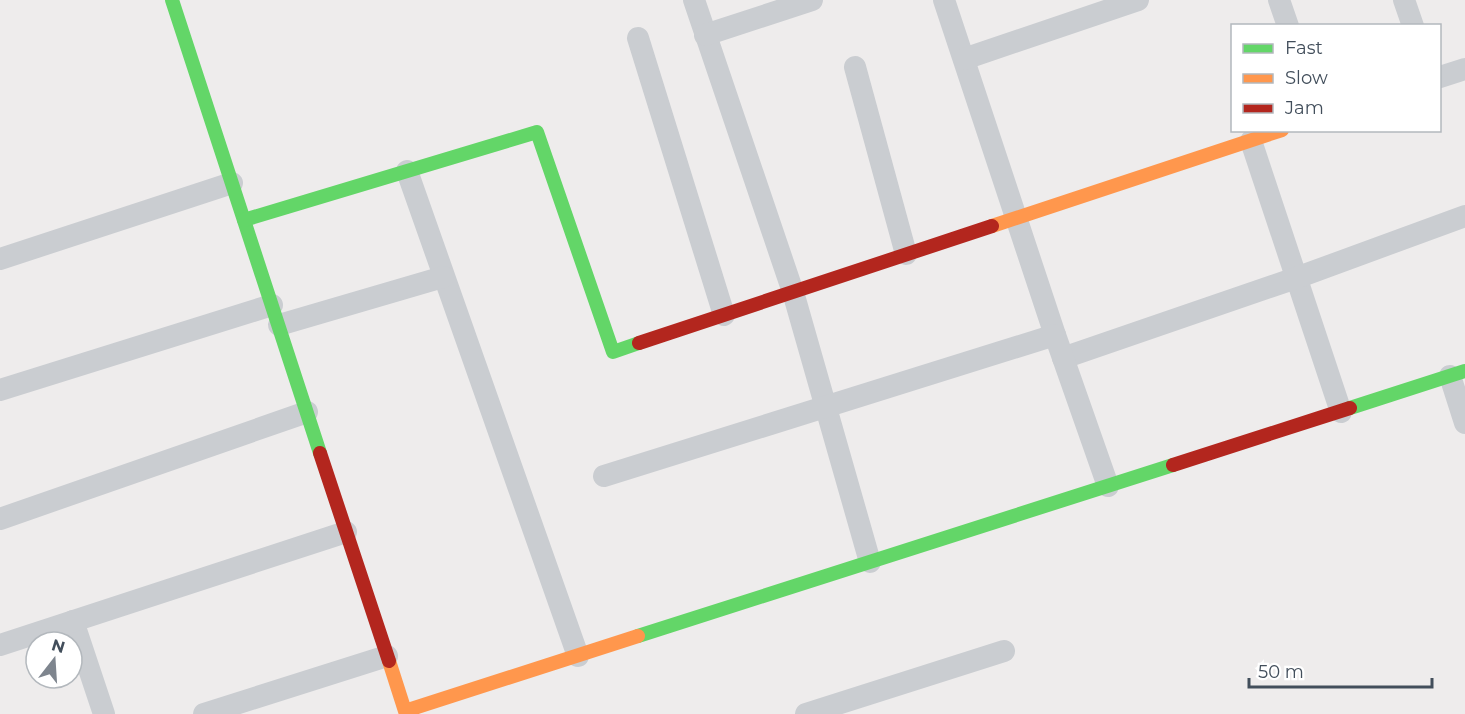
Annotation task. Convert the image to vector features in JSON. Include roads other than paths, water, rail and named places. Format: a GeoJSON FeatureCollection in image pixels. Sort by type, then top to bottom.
{"type":"FeatureCollection","features":[{"type":"Feature","properties":{"kind":"street"},"geometry":{"type":"LineString","coordinates":[[694,0],[793,292],[870,562]]}},
{"type":"Feature","properties":{"kind":"street"},"geometry":{"type":"LineString","coordinates":[[705,35],[812,0]]}},
{"type":"Feature","properties":{"kind":"street"},"geometry":{"type":"LineString","coordinates":[[944,0],[1015,218],[1108,486]]}},
{"type":"Feature","properties":{"kind":"street"},"geometry":{"type":"LineString","coordinates":[[964,59],[1138,0]]}},
{"type":"Feature","properties":{"kind":"street"},"geometry":{"type":"LineString","coordinates":[[1279,0],[1287,24]]}},
{"type":"Feature","properties":{"kind":"street"},"geometry":{"type":"LineString","coordinates":[[1404,0],[1412,24]]}},
{"type":"Feature","properties":{"kind":"street"},"geometry":{"type":"LineString","coordinates":[[176,1],[232,183],[405,713],[1458,374],[1465,423]]}},
{"type":"Feature","properties":{"kind":"street"},"geometry":{"type":"LineString","coordinates":[[638,38],[724,315]]}},
{"type":"Feature","properties":{"kind":"street"},"geometry":{"type":"LineString","coordinates":[[855,67],[906,254]]}},
{"type":"Feature","properties":{"kind":"street"},"geometry":{"type":"LineString","coordinates":[[1441,77],[1465,69]]}},
{"type":"Feature","properties":{"kind":"street"},"geometry":{"type":"LineString","coordinates":[[244,220],[537,132],[613,352],[1276,132]]}},
{"type":"Feature","properties":{"kind":"street"},"geometry":{"type":"LineString","coordinates":[[1251,141],[1341,412]]}},
{"type":"Feature","properties":{"kind":"street"},"geometry":{"type":"LineString","coordinates":[[407,171],[578,656]]}},
{"type":"Feature","properties":{"kind":"street"},"geometry":{"type":"LineString","coordinates":[[0,259],[232,183]]}},
{"type":"Feature","properties":{"kind":"street"},"geometry":{"type":"LineString","coordinates":[[1063,358],[1296,278],[1465,216]]}},
{"type":"Feature","properties":{"kind":"street"},"geometry":{"type":"LineString","coordinates":[[0,390],[275,315],[443,277]]}},
{"type":"Feature","properties":{"kind":"street"},"geometry":{"type":"LineString","coordinates":[[604,476],[1055,335]]}},
{"type":"Feature","properties":{"kind":"street"},"geometry":{"type":"LineString","coordinates":[[0,519],[307,412]]}},
{"type":"Feature","properties":{"kind":"street"},"geometry":{"type":"LineString","coordinates":[[0,645],[346,532]]}},
{"type":"Feature","properties":{"kind":"street"},"geometry":{"type":"LineString","coordinates":[[73,621],[104,714]]}},
{"type":"Feature","properties":{"kind":"street"},"geometry":{"type":"LineString","coordinates":[[806,714],[1004,651]]}},
{"type":"Feature","properties":{"kind":"street"},"geometry":{"type":"LineString","coordinates":[[204,714],[387,656]]}}]}
